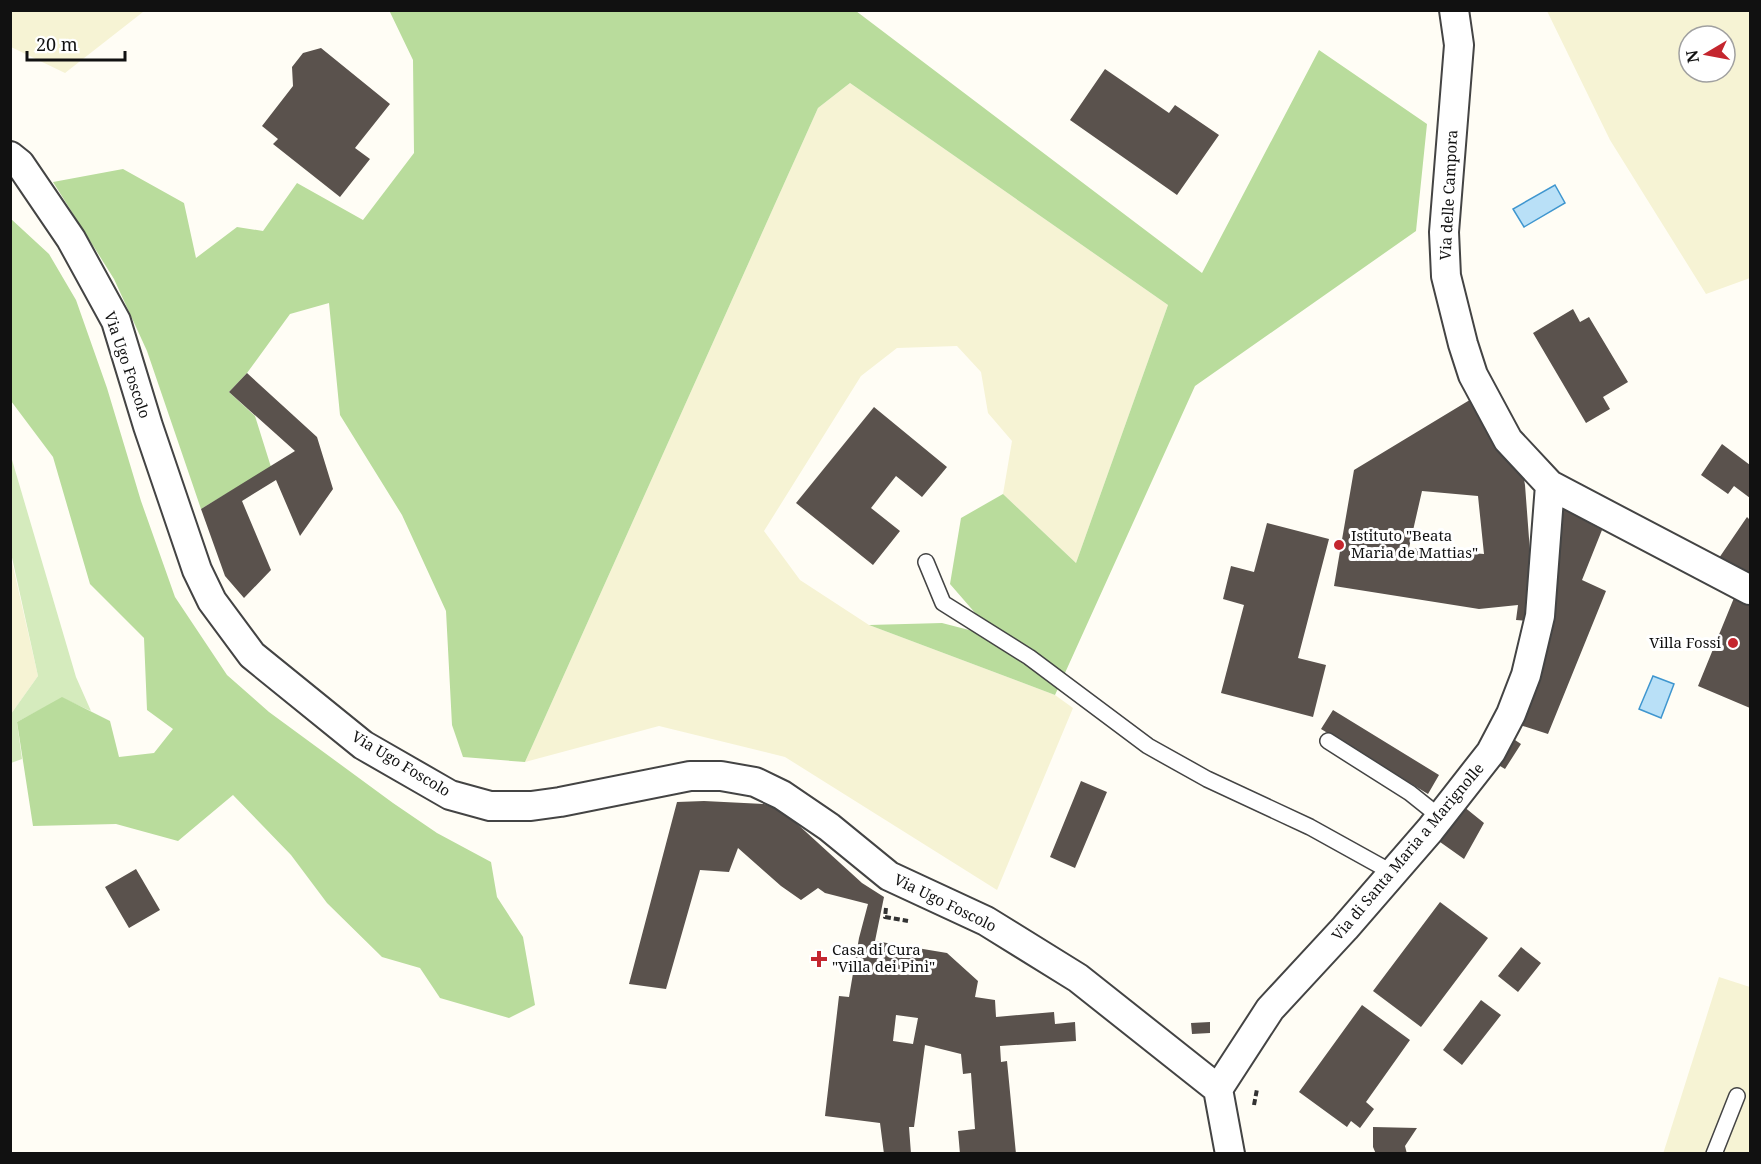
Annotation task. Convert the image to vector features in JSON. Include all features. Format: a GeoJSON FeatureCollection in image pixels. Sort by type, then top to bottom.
{"type":"FeatureCollection","features":[{"type":"Feature","properties":{"kind":"street","name":"Via delle Campora"},"geometry":{"type":"LineString","coordinates":[[1454,10],[1460,45],[1444,232],[1446,276],[1462,344],[1473,375],[1508,440],[1550,485],[1750,590]]}},
{"type":"Feature","properties":{"kind":"street","name":"Via Ugo Foscolo"},"geometry":{"type":"LineString","coordinates":[[10,156],[20,164],[71,239],[116,321],[148,426],[197,570],[212,601],[252,655],[363,745],[450,795],[490,806],[531,806],[560,802],[690,776],[722,776],[755,782],[782,795],[829,827],[889,876],[986,921],[1078,978],[1218,1089]]}},
{"type":"Feature","properties":{"kind":"street","name":"Via di Santa Maria a Marignolle"},"geometry":{"type":"LineString","coordinates":[[1218,1089],[1269,1009],[1393,873],[1491,752],[1511,714],[1526,675],[1540,616],[1550,485]]}},
{"type":"Feature","properties":{"kind":"street"},"geometry":{"type":"LineString","coordinates":[[1218,1089],[1230,1154]]}},
{"type":"Feature","properties":{"kind":"lane"},"geometry":{"type":"LineString","coordinates":[[926,562],[943,603],[1029,657],[1148,746],[1207,779],[1311,826],[1393,873]]}},
{"type":"Feature","properties":{"kind":"lane"},"geometry":{"type":"LineString","coordinates":[[1328,741],[1410,793],[1440,817]]}},
{"type":"Feature","properties":{"kind":"lane"},"geometry":{"type":"LineString","coordinates":[[1714,1154],[1737,1096]]}},
{"type":"Feature","properties":{"kind":"path"},"geometry":{"type":"LineString","coordinates":[[887,906],[885,917],[916,923]]}},
{"type":"Feature","properties":{"kind":"shaded area"},"geometry":{"type":"Polygon","coordinates":[[[142,10],[143,12],[65,73],[11,47],[11,11],[142,10]]]}},
{"type":"Feature","properties":{"kind":"shaded area"},"geometry":{"type":"Polygon","coordinates":[[[1547,11],[1750,11],[1750,278],[1706,294],[1610,140],[1547,11]]]}},
{"type":"Feature","properties":{"kind":"shaded area"},"geometry":{"type":"Polygon","coordinates":[[[850,83],[1168,305],[1076,563],[1003,494],[1012,441],[988,413],[981,372],[957,346],[897,348],[861,376],[764,531],[800,580],[869,625],[1055,695],[1073,708],[997,890],[785,757],[659,726],[525,762],[818,108],[850,83]]]}},
{"type":"Feature","properties":{"kind":"shaded area"},"geometry":{"type":"Polygon","coordinates":[[[10,553],[38,676],[11,714],[10,714],[10,553]]]}},
{"type":"Feature","properties":{"kind":"shaded area"},"geometry":{"type":"Polygon","coordinates":[[[1719,977],[1750,987],[1750,1153],[1663,1154],[1719,977]]]}},
{"type":"Feature","properties":{"kind":"green space"},"geometry":{"type":"Polygon","coordinates":[[[389,10],[856,11],[1202,273],[1319,50],[1427,124],[1416,231],[1195,386],[1055,695],[869,625],[942,623],[996,637],[950,584],[961,518],[1003,494],[1076,563],[1168,305],[850,83],[818,108],[525,762],[463,757],[452,725],[446,611],[402,515],[340,415],[329,303],[290,314],[247,373],[229,392],[255,416],[271,467],[201,509],[147,351],[114,279],[53,182],[123,169],[184,203],[196,258],[237,227],[263,231],[297,183],[363,220],[414,153],[413,60],[389,10]]]}},
{"type":"Feature","properties":{"kind":"green space"},"geometry":{"type":"Polygon","coordinates":[[[10,218],[49,254],[76,300],[107,388],[141,501],[175,597],[227,675],[269,712],[393,803],[437,833],[491,862],[497,897],[523,937],[535,1005],[509,1018],[440,998],[420,968],[382,957],[327,903],[291,855],[233,795],[178,841],[116,824],[33,826],[17,722],[62,697],[110,721],[119,757],[154,753],[173,729],[147,710],[144,638],[90,584],[53,457],[11,401],[10,218]]]}},
{"type":"Feature","properties":{"kind":"green space"},"geometry":{"type":"Polygon","coordinates":[[[10,453],[76,677],[91,711],[62,698],[17,722],[22,759],[11,763],[11,714],[38,676],[11,553],[10,453]]]}},
{"type":"Feature","properties":{"kind":"water"},"geometry":{"type":"Polygon","coordinates":[[[1555,185],[1565,203],[1524,227],[1513,209],[1555,185]]]}},
{"type":"Feature","properties":{"kind":"water"},"geometry":{"type":"Polygon","coordinates":[[[1653,676],[1674,684],[1661,718],[1639,709],[1653,676]]]}},
{"type":"Feature","properties":{"kind":"building"},"geometry":{"type":"Polygon","coordinates":[[[321,48],[390,104],[355,148],[370,159],[340,197],[273,144],[278,139],[262,126],[293,86],[292,67],[303,53],[321,48]]]}},
{"type":"Feature","properties":{"kind":"building"},"geometry":{"type":"Polygon","coordinates":[[[1105,69],[1169,113],[1175,105],[1219,135],[1177,195],[1070,120],[1105,69]]]}},
{"type":"Feature","properties":{"kind":"building"},"geometry":{"type":"Polygon","coordinates":[[[1573,309],[1580,322],[1589,317],[1628,382],[1603,397],[1610,409],[1586,423],[1533,333],[1573,309]]]}},
{"type":"Feature","properties":{"kind":"building"},"geometry":{"type":"Polygon","coordinates":[[[247,373],[317,437],[333,489],[300,536],[276,480],[242,501],[271,570],[244,598],[225,576],[201,509],[295,451],[229,392],[247,373]]]}},
{"type":"Feature","properties":{"kind":"building"},"geometry":{"type":"Polygon","coordinates":[[[1473,398],[1521,462],[1525,485],[1534,605],[1532,621],[1516,620],[1518,605],[1479,609],[1334,586],[1354,470],[1473,398]],[[1422,491],[1409,548],[1484,554],[1478,496],[1422,491]]]}},
{"type":"Feature","properties":{"kind":"building"},"geometry":{"type":"Polygon","coordinates":[[[874,407],[947,467],[922,497],[896,476],[871,508],[900,531],[873,565],[796,503],[874,407]]]}},
{"type":"Feature","properties":{"kind":"building"},"geometry":{"type":"Polygon","coordinates":[[[1722,444],[1750,465],[1750,498],[1734,486],[1728,494],[1701,475],[1722,444]]]}},
{"type":"Feature","properties":{"kind":"building"},"geometry":{"type":"Polygon","coordinates":[[[1563,508],[1602,530],[1582,580],[1606,591],[1548,734],[1517,724],[1556,572],[1563,508]]]}},
{"type":"Feature","properties":{"kind":"building"},"geometry":{"type":"Polygon","coordinates":[[[1747,517],[1750,520],[1750,578],[1719,558],[1747,517]]]}},
{"type":"Feature","properties":{"kind":"building"},"geometry":{"type":"Polygon","coordinates":[[[1267,523],[1329,539],[1298,658],[1326,665],[1313,717],[1221,693],[1244,605],[1223,599],[1231,566],[1254,572],[1267,523]]]}},
{"type":"Feature","properties":{"kind":"building","name":"Villa Fossi"},"geometry":{"type":"Polygon","coordinates":[[[1736,593],[1750,601],[1750,708],[1698,686],[1736,593]]]}},
{"type":"Feature","properties":{"kind":"building"},"geometry":{"type":"Polygon","coordinates":[[[1333,710],[1439,775],[1428,794],[1321,729],[1333,710]]]}},
{"type":"Feature","properties":{"kind":"building"},"geometry":{"type":"Polygon","coordinates":[[[1512,738],[1521,744],[1505,769],[1495,763],[1512,738]]]}},
{"type":"Feature","properties":{"kind":"building"},"geometry":{"type":"Polygon","coordinates":[[[1081,781],[1107,792],[1075,868],[1050,857],[1081,781]]]}},
{"type":"Feature","properties":{"kind":"building"},"geometry":{"type":"Polygon","coordinates":[[[677,802],[764,804],[783,811],[862,883],[884,897],[875,941],[947,953],[978,981],[975,997],[995,1000],[996,1017],[1054,1012],[1055,1024],[1075,1022],[1076,1041],[1000,1046],[1001,1062],[1007,1061],[1016,1154],[960,1154],[958,1131],[975,1129],[971,1073],[963,1074],[961,1054],[925,1045],[914,1127],[909,1127],[911,1154],[884,1154],[880,1123],[825,1116],[839,996],[849,997],[859,938],[868,904],[825,893],[818,888],[801,900],[781,886],[738,848],[729,872],[700,870],[666,989],[629,984],[677,802]],[[896,1015],[893,1041],[913,1044],[918,1018],[896,1015]]]}},
{"type":"Feature","properties":{"kind":"building"},"geometry":{"type":"Polygon","coordinates":[[[1463,806],[1484,823],[1464,859],[1433,837],[1463,806]]]}},
{"type":"Feature","properties":{"kind":"building"},"geometry":{"type":"Polygon","coordinates":[[[136,869],[160,910],[129,928],[105,887],[136,869]]]}},
{"type":"Feature","properties":{"kind":"building"},"geometry":{"type":"Polygon","coordinates":[[[1440,902],[1488,938],[1421,1027],[1373,991],[1440,902]]]}},
{"type":"Feature","properties":{"kind":"building"},"geometry":{"type":"Polygon","coordinates":[[[1521,947],[1541,963],[1518,992],[1498,976],[1521,947]]]}},
{"type":"Feature","properties":{"kind":"building"},"geometry":{"type":"Polygon","coordinates":[[[1481,1000],[1501,1015],[1462,1065],[1443,1050],[1481,1000]]]}},
{"type":"Feature","properties":{"kind":"building"},"geometry":{"type":"Polygon","coordinates":[[[1362,1005],[1410,1040],[1366,1102],[1374,1109],[1360,1128],[1351,1121],[1347,1127],[1299,1092],[1362,1005]]]}},
{"type":"Feature","properties":{"kind":"building"},"geometry":{"type":"Polygon","coordinates":[[[1210,1022],[1210,1033],[1192,1034],[1191,1023],[1210,1022]]]}},
{"type":"Feature","properties":{"kind":"building"},"geometry":{"type":"Polygon","coordinates":[[[1373,1127],[1417,1128],[1405,1146],[1407,1154],[1376,1154],[1373,1147],[1373,1127]]]}},
{"type":"Feature","properties":{"kind":"place","name":"Istituto \"Beata Maria de Mattias\""},"geometry":{"type":"Point","coordinates":[1339,545]}},
{"type":"Feature","properties":{"kind":"place","name":"Villa Fossi"},"geometry":{"type":"Point","coordinates":[1733,643]}},
{"type":"Feature","properties":{"kind":"place","name":"Casa di Cura \"Villa dei Pini\""},"geometry":{"type":"Point","coordinates":[819,959]}}]}
